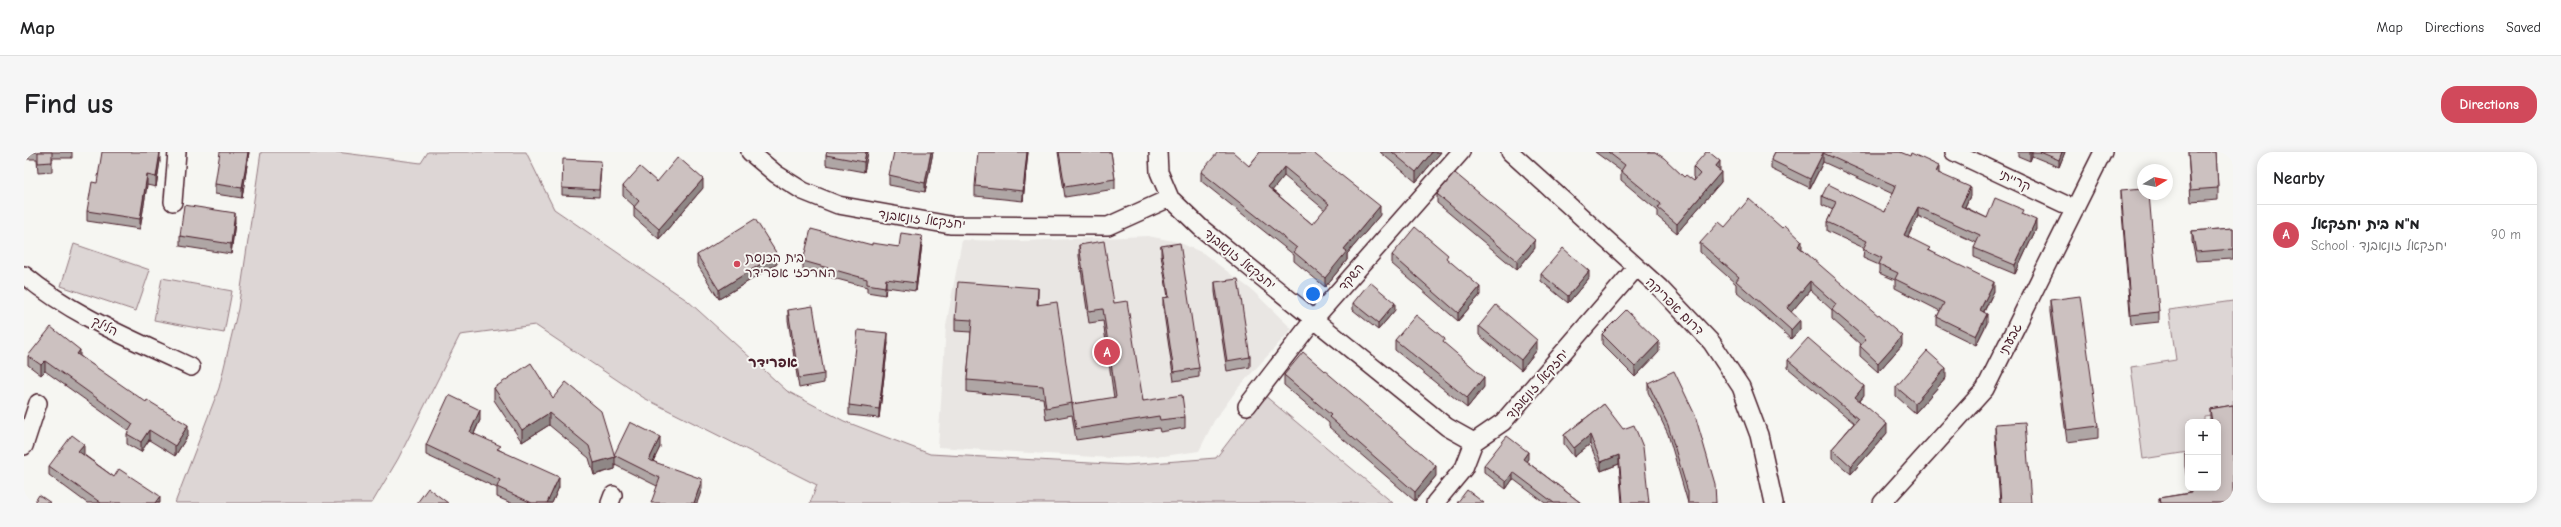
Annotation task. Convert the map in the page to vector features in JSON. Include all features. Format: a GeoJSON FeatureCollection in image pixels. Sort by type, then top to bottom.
{"type":"FeatureCollection","features":[{"type":"Feature","properties":{"kind":"street"},"geometry":{"type":"LineString","coordinates":[[173,202],[177,152]]}},
{"type":"Feature","properties":{"kind":"street","name":"יחזקאל זונאבנד"},"geometry":{"type":"LineString","coordinates":[[750,152],[776,174],[803,191],[838,205],[950,225],[1108,226],[1170,198],[1201,228],[1447,427],[1474,442],[1503,422],[1636,268]]}},
{"type":"Feature","properties":{"kind":"street"},"geometry":{"type":"LineString","coordinates":[[1158,152],[1159,172],[1170,198]]}},
{"type":"Feature","properties":{"kind":"street","name":"השקד"},"geometry":{"type":"LineString","coordinates":[[1247,406],[1314,319],[1461,152]]}},
{"type":"Feature","properties":{"kind":"street","name":"דרום אפריקה"},"geometry":{"type":"LineString","coordinates":[[1510,152],[1636,268],[1660,288],[1712,343],[1741,387],[1759,435],[1774,503]]}},
{"type":"Feature","properties":{"kind":"street","name":"קרייתי"},"geometry":{"type":"LineString","coordinates":[[1954,152],[2075,209]]}},
{"type":"Feature","properties":{"kind":"street","name":"גבעתי"},"geometry":{"type":"LineString","coordinates":[[1893,500],[1985,388],[2102,152]]}},
{"type":"Feature","properties":{"kind":"street","name":"הלילך"},"geometry":{"type":"LineString","coordinates":[[24,275],[40,288],[99,324],[191,367]]}},
{"type":"Feature","properties":{"kind":"street"},"geometry":{"type":"LineString","coordinates":[[24,446],[38,403]]}},
{"type":"Feature","properties":{"kind":"street"},"geometry":{"type":"LineString","coordinates":[[1435,503],[1464,468],[1474,442]]}},
{"type":"Feature","properties":{"kind":"shaded area"},"geometry":{"type":"Polygon","coordinates":[[[261,152],[336,152],[421,163],[428,152],[526,152],[554,209],[688,301],[787,391],[844,421],[930,454],[1126,465],[1216,458],[1264,395],[1393,503],[810,503],[817,485],[644,398],[535,325],[460,335],[398,459],[372,503],[175,503],[219,388],[238,309],[261,152]]]}},
{"type":"Feature","properties":{"kind":"shaded area"},"geometry":{"type":"Polygon","coordinates":[[[1148,236],[1178,242],[1203,253],[1253,291],[1292,329],[1238,388],[1214,421],[1199,451],[1164,456],[1110,458],[938,447],[946,326],[962,240],[1022,241],[1148,236]]]}},
{"type":"Feature","properties":{"kind":"shaded area"},"geometry":{"type":"Polygon","coordinates":[[[74,244],[150,270],[136,311],[61,286],[74,244]]]}},
{"type":"Feature","properties":{"kind":"shaded area"},"geometry":{"type":"Polygon","coordinates":[[[162,278],[232,291],[224,333],[154,320],[162,278]]]}},
{"type":"Feature","properties":{"kind":"shaded area"},"geometry":{"type":"Polygon","coordinates":[[[2233,301],[2233,412],[2204,416],[2204,419],[2185,419],[2185,452],[2143,459],[2131,367],[2176,360],[2169,310],[2233,301]]]}},
{"type":"Feature","properties":{"kind":"building"},"geometry":{"type":"Polygon","coordinates":[[[38,152],[52,152],[52,162],[38,163],[38,152]]]}},
{"type":"Feature","properties":{"kind":"building"},"geometry":{"type":"Polygon","coordinates":[[[102,152],[160,152],[156,177],[147,175],[140,219],[87,211],[92,182],[97,183],[102,152]]]}},
{"type":"Feature","properties":{"kind":"building"},"geometry":{"type":"Polygon","coordinates":[[[220,152],[248,152],[242,188],[215,184],[220,152]]]}},
{"type":"Feature","properties":{"kind":"building"},"geometry":{"type":"Polygon","coordinates":[[[827,152],[866,152],[864,162],[826,155],[827,152]]]}},
{"type":"Feature","properties":{"kind":"building"},"geometry":{"type":"Polygon","coordinates":[[[894,152],[931,152],[925,183],[889,175],[894,152]]]}},
{"type":"Feature","properties":{"kind":"building"},"geometry":{"type":"Polygon","coordinates":[[[978,152],[1027,152],[1023,191],[975,186],[978,152]]]}},
{"type":"Feature","properties":{"kind":"building"},"geometry":{"type":"Polygon","coordinates":[[[1059,152],[1111,152],[1115,179],[1065,187],[1059,152]]]}},
{"type":"Feature","properties":{"kind":"building"},"geometry":{"type":"Polygon","coordinates":[[[1218,152],[1233,152],[1249,166],[1260,152],[1312,152],[1380,206],[1344,249],[1347,251],[1325,278],[1294,252],[1297,248],[1201,172],[1218,152]],[[1284,167],[1268,187],[1312,224],[1329,204],[1284,167]]]}},
{"type":"Feature","properties":{"kind":"building"},"geometry":{"type":"Polygon","coordinates":[[[1392,152],[1432,152],[1416,172],[1392,152]]]}},
{"type":"Feature","properties":{"kind":"building"},"geometry":{"type":"Polygon","coordinates":[[[1608,152],[1655,152],[1664,158],[1684,177],[1686,175],[1694,181],[1700,174],[1693,167],[1706,152],[1709,152],[1720,161],[1715,167],[1721,172],[1677,224],[1658,208],[1661,204],[1621,171],[1625,165],[1608,152]]]}},
{"type":"Feature","properties":{"kind":"building"},"geometry":{"type":"Polygon","coordinates":[[[1775,152],[1900,152],[1910,156],[1911,153],[1939,166],[1936,172],[1970,187],[1961,206],[1987,218],[1995,198],[2024,210],[2022,214],[2036,220],[2015,265],[1974,248],[1980,235],[1918,207],[1904,235],[1930,248],[1928,250],[1994,282],[1980,310],[1987,314],[1976,336],[1937,317],[1944,303],[1895,279],[1898,273],[1879,264],[1882,258],[1863,249],[1867,241],[1827,222],[1836,202],[1822,196],[1828,184],[1885,212],[1896,186],[1823,153],[1810,179],[1771,160],[1775,152]]]}},
{"type":"Feature","properties":{"kind":"building"},"geometry":{"type":"Polygon","coordinates":[[[2040,152],[2062,152],[2059,160],[2040,152]]]}},
{"type":"Feature","properties":{"kind":"building"},"geometry":{"type":"Polygon","coordinates":[[[2188,152],[2216,152],[2218,188],[2191,190],[2188,152]]]}},
{"type":"Feature","properties":{"kind":"building"},"geometry":{"type":"Polygon","coordinates":[[[678,157],[703,179],[659,229],[634,207],[639,201],[623,186],[640,167],[657,182],[678,157]]]}},
{"type":"Feature","properties":{"kind":"building"},"geometry":{"type":"Polygon","coordinates":[[[563,159],[601,161],[599,190],[562,188],[563,159]]]}},
{"type":"Feature","properties":{"kind":"building"},"geometry":{"type":"Polygon","coordinates":[[[1455,173],[1535,240],[1517,261],[1437,194],[1455,173]]]}},
{"type":"Feature","properties":{"kind":"building"},"geometry":{"type":"Polygon","coordinates":[[[2137,189],[2137,200],[2150,200],[2159,312],[2131,315],[2121,190],[2137,189]]]}},
{"type":"Feature","properties":{"kind":"building"},"geometry":{"type":"Polygon","coordinates":[[[1749,199],[1782,228],[1785,225],[1802,241],[1798,246],[1902,336],[1878,363],[1860,346],[1866,339],[1832,310],[1836,304],[1810,281],[1787,308],[1800,320],[1791,330],[1736,281],[1739,277],[1700,243],[1719,222],[1725,227],[1749,199]]]}},
{"type":"Feature","properties":{"kind":"building"},"geometry":{"type":"Polygon","coordinates":[[[184,205],[235,213],[231,244],[180,236],[184,205]]]}},
{"type":"Feature","properties":{"kind":"building","name":"בית הכנסת המרכזי אפרידר"},"geometry":{"type":"Polygon","coordinates":[[[755,219],[777,254],[719,290],[697,255],[755,219]]]}},
{"type":"Feature","properties":{"kind":"building"},"geometry":{"type":"Polygon","coordinates":[[[1415,227],[1448,255],[1446,258],[1480,287],[1458,313],[1392,255],[1415,227]]]}},
{"type":"Feature","properties":{"kind":"building"},"geometry":{"type":"Polygon","coordinates":[[[2233,228],[2233,249],[2196,252],[2192,231],[2233,228]]]}},
{"type":"Feature","properties":{"kind":"building"},"geometry":{"type":"Polygon","coordinates":[[[811,229],[872,245],[872,243],[899,247],[901,233],[922,236],[916,283],[886,279],[885,287],[867,284],[867,279],[803,261],[811,229]]]}},
{"type":"Feature","properties":{"kind":"building"},"geometry":{"type":"Polygon","coordinates":[[[1104,241],[1114,303],[1127,301],[1143,401],[1182,395],[1185,417],[1160,420],[1159,416],[1076,429],[1072,404],[1116,397],[1103,309],[1089,311],[1079,245],[1104,241]]]}},
{"type":"Feature","properties":{"kind":"building"},"geometry":{"type":"Polygon","coordinates":[[[1180,243],[1199,368],[1174,372],[1163,298],[1169,297],[1161,246],[1180,243]]]}},
{"type":"Feature","properties":{"kind":"building"},"geometry":{"type":"Polygon","coordinates":[[[1563,248],[1589,271],[1568,296],[1541,274],[1563,248]]]}},
{"type":"Feature","properties":{"kind":"building"},"geometry":{"type":"Polygon","coordinates":[[[1238,279],[1250,357],[1227,361],[1215,282],[1238,279]]]}},
{"type":"Feature","properties":{"kind":"building"},"geometry":{"type":"Polygon","coordinates":[[[958,282],[1038,288],[1037,305],[1057,302],[1072,403],[1046,408],[1043,386],[967,380],[972,320],[955,319],[958,282]]]}},
{"type":"Feature","properties":{"kind":"building"},"geometry":{"type":"Polygon","coordinates":[[[1370,282],[1395,303],[1378,323],[1353,303],[1370,282]]]}},
{"type":"Feature","properties":{"kind":"building"},"geometry":{"type":"Polygon","coordinates":[[[2080,296],[2098,426],[2067,430],[2050,300],[2080,296]]]}},
{"type":"Feature","properties":{"kind":"building"},"geometry":{"type":"Polygon","coordinates":[[[1496,305],[1537,340],[1521,360],[1479,326],[1496,305]]]}},
{"type":"Feature","properties":{"kind":"building"},"geometry":{"type":"Polygon","coordinates":[[[813,306],[824,374],[799,378],[788,310],[813,306]]]}},
{"type":"Feature","properties":{"kind":"building"},"geometry":{"type":"Polygon","coordinates":[[[1626,310],[1659,342],[1635,367],[1602,334],[1626,310]]]}},
{"type":"Feature","properties":{"kind":"building"},"geometry":{"type":"Polygon","coordinates":[[[1416,315],[1445,339],[1443,342],[1484,377],[1467,398],[1395,340],[1416,315]]]}},
{"type":"Feature","properties":{"kind":"building"},"geometry":{"type":"Polygon","coordinates":[[[51,327],[80,350],[77,354],[146,402],[147,400],[188,425],[175,446],[149,430],[141,442],[127,434],[133,424],[45,361],[41,365],[28,356],[51,327]]]}},
{"type":"Feature","properties":{"kind":"building"},"geometry":{"type":"Polygon","coordinates":[[[858,330],[888,333],[879,409],[849,405],[858,330]]]}},
{"type":"Feature","properties":{"kind":"building"},"geometry":{"type":"Polygon","coordinates":[[[1808,338],[1864,386],[1855,397],[1887,424],[1851,466],[1832,449],[1858,419],[1788,360],[1808,338]]]}},
{"type":"Feature","properties":{"kind":"building"},"geometry":{"type":"Polygon","coordinates":[[[1927,351],[1946,368],[1915,403],[1896,387],[1927,351]]]}},
{"type":"Feature","properties":{"kind":"building"},"geometry":{"type":"Polygon","coordinates":[[[1303,352],[1436,466],[1415,492],[1329,417],[1331,415],[1284,375],[1303,352]]]}},
{"type":"Feature","properties":{"kind":"building"},"geometry":{"type":"Polygon","coordinates":[[[531,363],[553,398],[566,382],[601,411],[615,457],[594,463],[589,446],[549,413],[522,430],[494,388],[531,363]]]}},
{"type":"Feature","properties":{"kind":"building"},"geometry":{"type":"Polygon","coordinates":[[[1674,371],[1695,415],[1715,484],[1716,503],[1688,503],[1688,492],[1668,425],[1648,383],[1674,371]]]}},
{"type":"Feature","properties":{"kind":"building"},"geometry":{"type":"Polygon","coordinates":[[[449,395],[480,410],[470,432],[501,446],[497,449],[559,477],[547,503],[532,503],[497,487],[500,480],[426,445],[449,395]]]}},
{"type":"Feature","properties":{"kind":"building"},"geometry":{"type":"Polygon","coordinates":[[[1604,404],[1623,429],[1634,425],[1643,447],[1649,503],[1623,503],[1619,455],[1601,462],[1590,435],[1574,448],[1564,435],[1604,404]]]}},
{"type":"Feature","properties":{"kind":"building"},"geometry":{"type":"Polygon","coordinates":[[[2233,405],[2233,503],[2160,503],[2159,498],[2191,493],[2191,491],[2221,491],[2221,419],[2212,419],[2210,409],[2233,405]]]}},
{"type":"Feature","properties":{"kind":"building"},"geometry":{"type":"Polygon","coordinates":[[[630,422],[660,437],[649,460],[702,479],[694,503],[651,503],[660,478],[614,455],[630,422]]]}},
{"type":"Feature","properties":{"kind":"building"},"geometry":{"type":"Polygon","coordinates":[[[2025,422],[2031,503],[2001,503],[1995,424],[2025,422]]]}},
{"type":"Feature","properties":{"kind":"building"},"geometry":{"type":"Polygon","coordinates":[[[72,435],[84,444],[78,451],[114,477],[119,469],[160,496],[155,503],[101,503],[49,466],[72,435]]]}},
{"type":"Feature","properties":{"kind":"building"},"geometry":{"type":"Polygon","coordinates":[[[1507,436],[1528,452],[1523,459],[1581,503],[1554,503],[1513,472],[1506,482],[1484,465],[1507,436]]]}},
{"type":"Feature","properties":{"kind":"building"},"geometry":{"type":"Polygon","coordinates":[[[428,488],[448,503],[417,503],[428,488]]]}},
{"type":"Feature","properties":{"kind":"building"},"geometry":{"type":"Polygon","coordinates":[[[1467,490],[1484,503],[1457,503],[1467,490]]]}},
{"type":"Feature","properties":{"kind":"building"},"geometry":{"type":"Polygon","coordinates":[[[39,495],[51,503],[34,503],[39,495]]]}},
{"type":"Feature","properties":{"kind":"place","name":"בית הכנסת המרכזי אפרידר"},"geometry":{"type":"Point","coordinates":[737,264]}},
{"type":"Feature","properties":{"kind":"place","name":"מ\"מ בית יחזקאל"},"geometry":{"type":"Point","coordinates":[1107,352]}},
{"type":"Feature","properties":{"kind":"district","name":"אפרידר"},"geometry":{"type":"Point","coordinates":[773,362]}}]}
